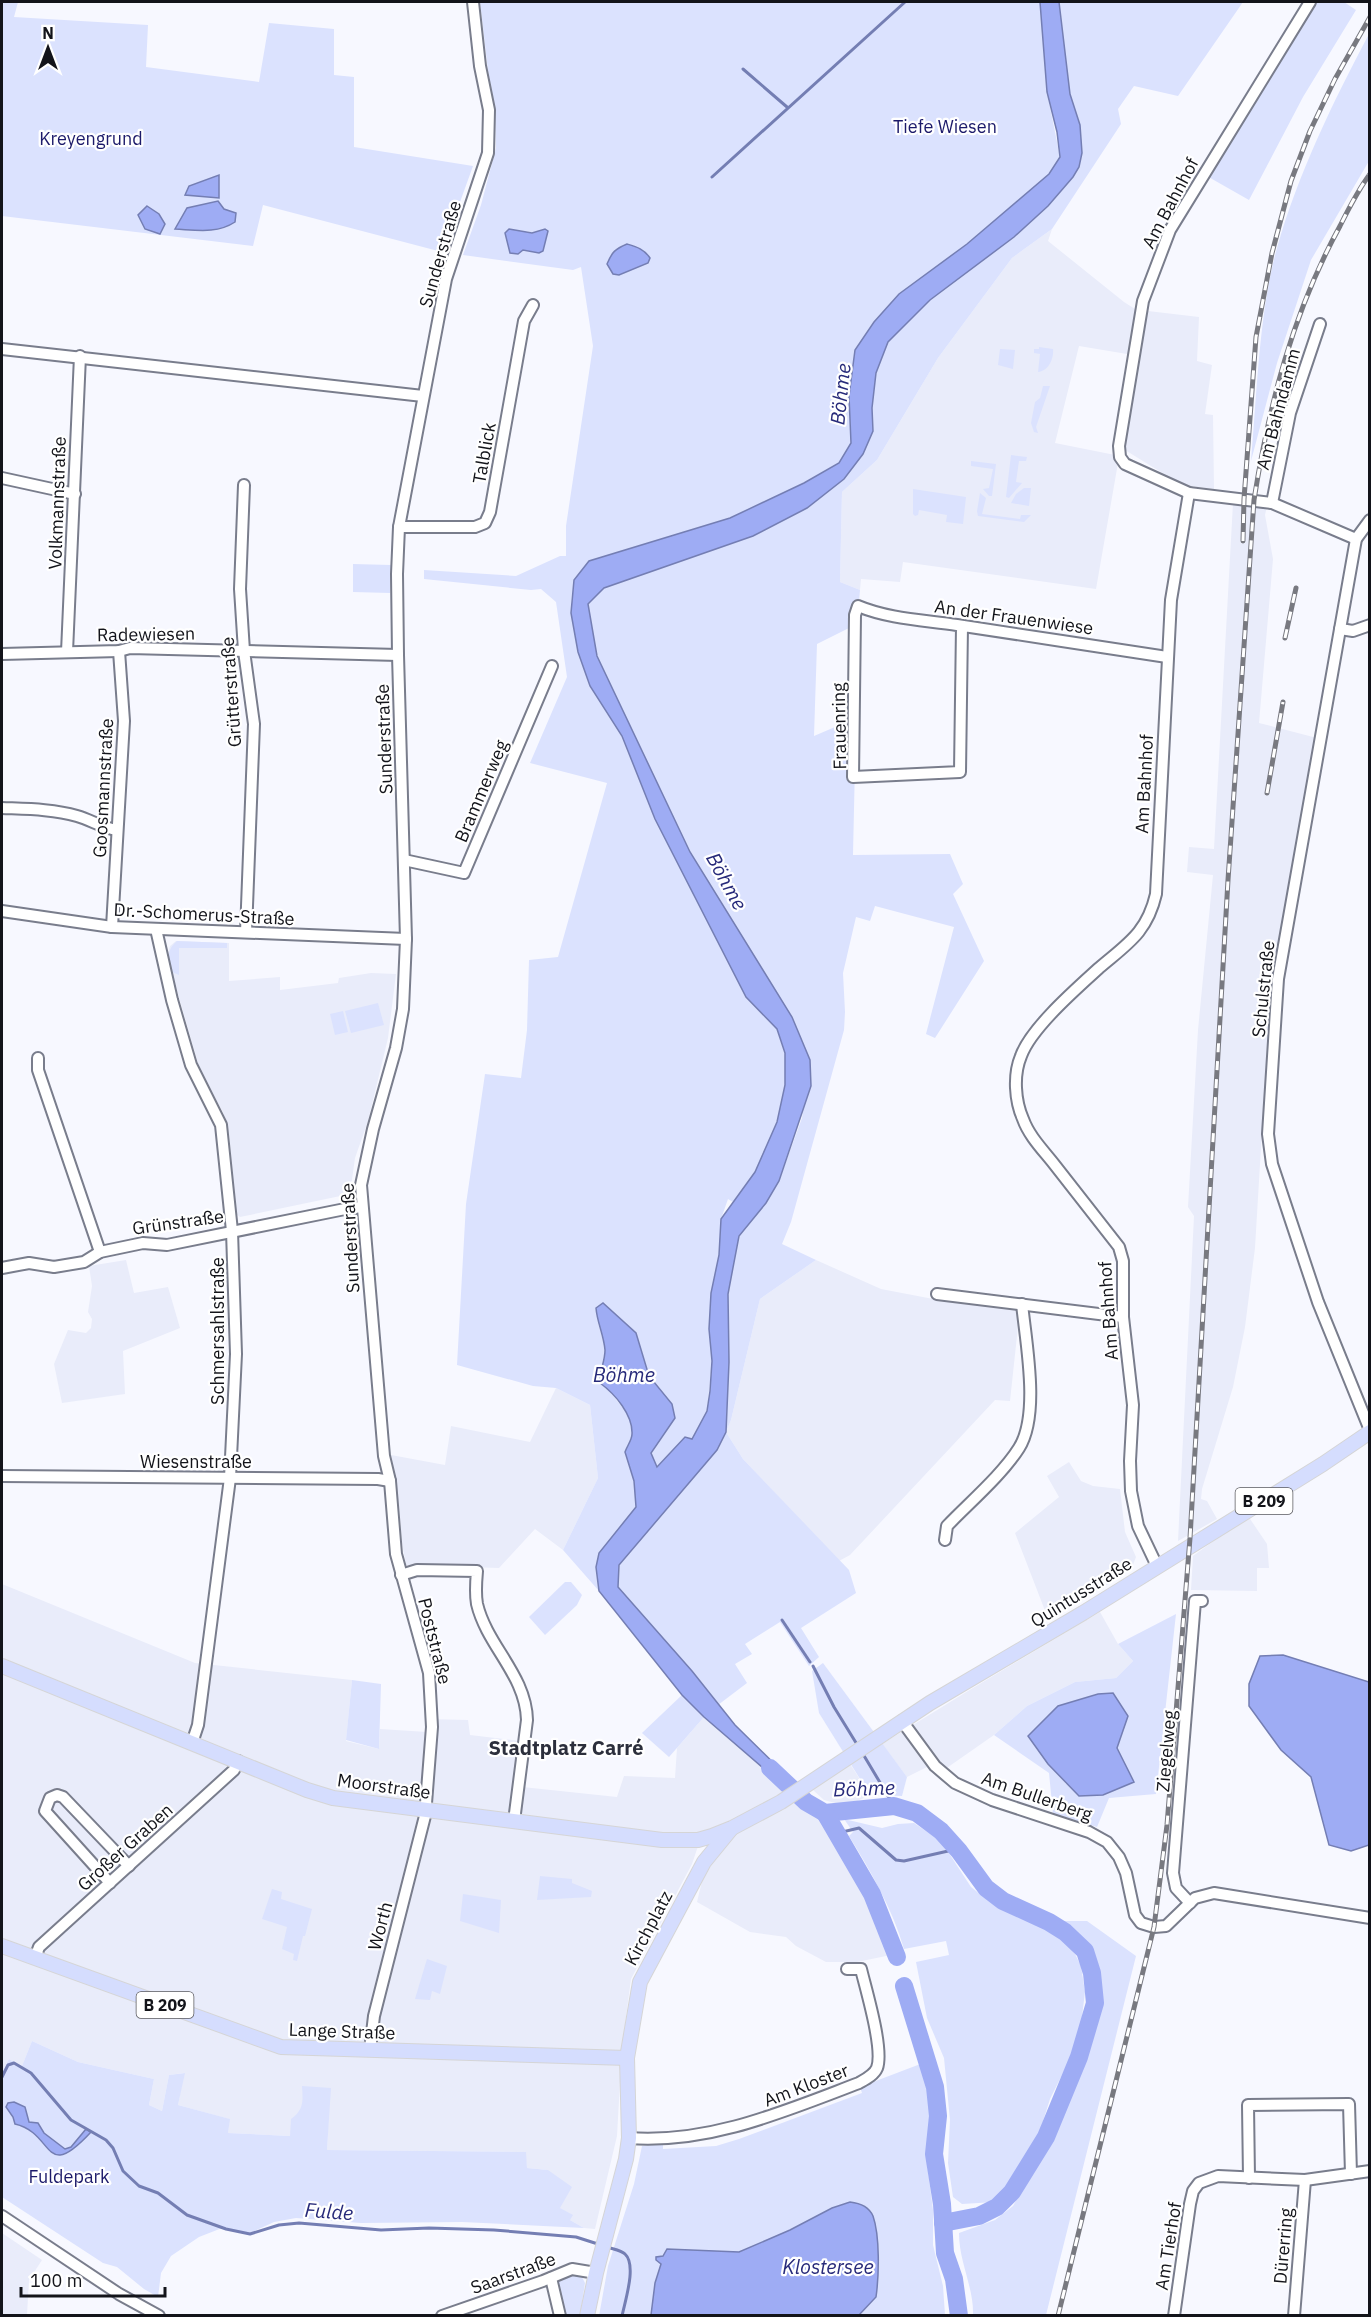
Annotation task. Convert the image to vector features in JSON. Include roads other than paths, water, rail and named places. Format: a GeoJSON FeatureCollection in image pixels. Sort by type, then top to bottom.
{"type":"FeatureCollection","features":[{"type":"Feature","properties":{"kind":"main road","name":"Quintusstraße"},"geometry":{"type":"LineString","coordinates":[[732,1828],[790,1796],[878,1736],[1369,1434]]}},
{"type":"Feature","properties":{"kind":"main road","name":"Moorstraße"},"geometry":{"type":"LineString","coordinates":[[2,1666],[324,1796],[348,1802],[662,1840],[698,1840],[732,1828]]}},
{"type":"Feature","properties":{"kind":"main road","name":"Kirchplatz"},"geometry":{"type":"LineString","coordinates":[[587,2316],[596,2273],[622,2179],[628,2138],[627,2058],[638,1989],[643,1973],[707,1857],[732,1828]]}},
{"type":"Feature","properties":{"kind":"main road"},"geometry":{"type":"LineString","coordinates":[[698,1840],[707,1857]]}},
{"type":"Feature","properties":{"kind":"main road","name":"Lange Straße"},"geometry":{"type":"LineString","coordinates":[[2,1946],[270,2044],[301,2049],[627,2058]]}},
{"type":"Feature","properties":{"kind":"street","name":"Sunderstraße"},"geometry":{"type":"LineString","coordinates":[[390,1481],[384,1456],[362,1207],[362,1177],[396,1048],[403,1009],[406,939],[398,655],[399,527],[446,279],[485,165],[489,141],[489,110],[480,66],[473,2]]}},
{"type":"Feature","properties":{"kind":"street","name":"Am Bahnhof"},"geometry":{"type":"LineString","coordinates":[[1157,1566],[1138,1526],[1132,1499],[1130,1461],[1133,1405],[1123,1317],[1124,1261],[1121,1251],[1030,1133],[1018,1105],[1017,1069],[1025,1047],[1037,1030],[1093,974],[1137,935],[1149,917],[1155,894],[1171,600],[1189,493],[1133,469],[1120,457],[1119,446],[1143,301],[1170,230],[1310,2]]}},
{"type":"Feature","properties":{"kind":"street","name":"Talblick"},"geometry":{"type":"LineString","coordinates":[[399,527],[476,527],[485,523],[490,512],[524,321],[533,305]]}},
{"type":"Feature","properties":{"kind":"street","name":"Am Bahndamm"},"geometry":{"type":"LineString","coordinates":[[1272,503],[1290,413],[1320,324]]}},
{"type":"Feature","properties":{"kind":"street"},"geometry":{"type":"LineString","coordinates":[[2,349],[423,396]]}},
{"type":"Feature","properties":{"kind":"street","name":"Volkmannstraße"},"geometry":{"type":"LineString","coordinates":[[67,652],[80,356]]}},
{"type":"Feature","properties":{"kind":"street"},"geometry":{"type":"LineString","coordinates":[[2,478],[75,494]]}},
{"type":"Feature","properties":{"kind":"street","name":"Grütterstraße"},"geometry":{"type":"LineString","coordinates":[[244,485],[240,589],[244,651],[254,724],[246,932]]}},
{"type":"Feature","properties":{"kind":"street"},"geometry":{"type":"LineString","coordinates":[[1189,493],[1272,503],[1356,538],[1370,520]]}},
{"type":"Feature","properties":{"kind":"street","name":"Schulstraße"},"geometry":{"type":"LineString","coordinates":[[1356,538],[1278,979],[1268,1134],[1272,1164],[1318,1302],[1369,1434]]}},
{"type":"Feature","properties":{"kind":"street","name":"An der Frauenwiese"},"geometry":{"type":"LineString","coordinates":[[858,606],[885,615],[1167,657]]}},
{"type":"Feature","properties":{"kind":"street","name":"Frauenring"},"geometry":{"type":"LineString","coordinates":[[858,606],[855,615],[853,777],[960,772],[962,626]]}},
{"type":"Feature","properties":{"kind":"street"},"geometry":{"type":"LineString","coordinates":[[1340,629],[1353,631],[1370,625]]}},
{"type":"Feature","properties":{"kind":"street","name":"Radewiesen"},"geometry":{"type":"LineString","coordinates":[[2,654],[119,651],[130,648],[398,655]]}},
{"type":"Feature","properties":{"kind":"street","name":"Goosmannstraße"},"geometry":{"type":"LineString","coordinates":[[112,927],[124,721],[119,651]]}},
{"type":"Feature","properties":{"kind":"street","name":"Brammerweg"},"geometry":{"type":"LineString","coordinates":[[404,860],[464,873],[552,666]]}},
{"type":"Feature","properties":{"kind":"street"},"geometry":{"type":"LineString","coordinates":[[2,808],[55,811],[117,830]]}},
{"type":"Feature","properties":{"kind":"street","name":"Dr.-Schomerus-Straße"},"geometry":{"type":"LineString","coordinates":[[2,911],[112,927],[406,939]]}},
{"type":"Feature","properties":{"kind":"street","name":"Schmersahlstraße"},"geometry":{"type":"LineString","coordinates":[[156,929],[172,1000],[191,1065],[221,1125],[232,1231],[236,1354],[230,1478],[200,1714],[192,1743]]}},
{"type":"Feature","properties":{"kind":"street"},"geometry":{"type":"LineString","coordinates":[[38,1058],[38,1070],[100,1252]]}},
{"type":"Feature","properties":{"kind":"street","name":"Grünstraße"},"geometry":{"type":"LineString","coordinates":[[2,1268],[29,1263],[54,1267],[84,1262],[100,1252],[143,1243],[167,1245],[362,1207]]}},
{"type":"Feature","properties":{"kind":"street"},"geometry":{"type":"LineString","coordinates":[[937,1294],[1123,1317]]}},
{"type":"Feature","properties":{"kind":"street"},"geometry":{"type":"LineString","coordinates":[[945,1540],[947,1526],[1011,1459],[1020,1447],[1027,1429],[1030,1391],[1022,1304]]}},
{"type":"Feature","properties":{"kind":"street","name":"Wiesenstraße"},"geometry":{"type":"LineString","coordinates":[[2,1476],[378,1479],[390,1481]]}},
{"type":"Feature","properties":{"kind":"street","name":"Poststraße"},"geometry":{"type":"LineString","coordinates":[[390,1481],[396,1554],[431,1684],[431,1737],[426,1810]]}},
{"type":"Feature","properties":{"kind":"street"},"geometry":{"type":"LineString","coordinates":[[401,1575],[417,1570],[477,1571],[476,1593],[480,1615],[517,1681],[527,1706],[514,1821]]}},
{"type":"Feature","properties":{"kind":"street","name":"Ziegelweg"},"geometry":{"type":"LineString","coordinates":[[1190,1903],[1176,1888],[1173,1873],[1196,1601],[1202,1601]]}},
{"type":"Feature","properties":{"kind":"street","name":"Am Bullerberg"},"geometry":{"type":"LineString","coordinates":[[902,1721],[935,1766],[955,1783],[992,1800],[1089,1832],[1107,1842],[1119,1857],[1126,1873],[1135,1915],[1141,1923],[1161,1928],[1166,1926],[1201,1895],[1214,1893],[1370,1918]]}},
{"type":"Feature","properties":{"kind":"street","name":"Großer Graben"},"geometry":{"type":"LineString","coordinates":[[36,1958],[39,1947],[234,1770],[238,1761]]}},
{"type":"Feature","properties":{"kind":"street"},"geometry":{"type":"LineString","coordinates":[[110,1882],[45,1811],[50,1798],[57,1795],[63,1797],[129,1866]]}},
{"type":"Feature","properties":{"kind":"street","name":"Worth"},"geometry":{"type":"LineString","coordinates":[[370,2050],[374,2016],[426,1810]]}},
{"type":"Feature","properties":{"kind":"street","name":"Am Kloster"},"geometry":{"type":"LineString","coordinates":[[628,2138],[728,2130],[860,2083],[870,2077],[877,2068],[875,2033],[861,1969],[847,1969]]}},
{"type":"Feature","properties":{"kind":"street"},"geometry":{"type":"LineString","coordinates":[[1351,2174],[1349,2104],[1248,2105],[1249,2178],[1305,2180],[1351,2174],[1370,2171]]}},
{"type":"Feature","properties":{"kind":"street","name":"Am Tierhof"},"geometry":{"type":"LineString","coordinates":[[1174,2316],[1193,2192],[1199,2183],[1218,2176],[1249,2178]]}},
{"type":"Feature","properties":{"kind":"street","name":"Dürerring"},"geometry":{"type":"LineString","coordinates":[[1294,2316],[1305,2180]]}},
{"type":"Feature","properties":{"kind":"street"},"geometry":{"type":"LineString","coordinates":[[2,2216],[119,2294],[159,2316]]}},
{"type":"Feature","properties":{"kind":"street","name":"Saarstraße"},"geometry":{"type":"LineString","coordinates":[[442,2316],[572,2269],[596,2273]]}},
{"type":"Feature","properties":{"kind":"street"},"geometry":{"type":"LineString","coordinates":[[551,2278],[560,2316]]}},
{"type":"Feature","properties":{"kind":"water"},"geometry":{"type":"Polygon","coordinates":[[[1040,2],[1059,2],[1070,94],[1080,125],[1082,153],[1079,167],[1073,177],[1048,206],[1014,237],[930,300],[888,342],[876,373],[872,408],[873,431],[863,454],[844,479],[807,508],[753,536],[604,588],[588,604],[597,656],[690,852],[792,1017],[810,1060],[811,1086],[779,1181],[766,1203],[739,1236],[728,1294],[729,1362],[726,1432],[717,1450],[619,1565],[618,1587],[692,1671],[735,1725],[793,1782],[784,1786],[682,1695],[599,1591],[596,1567],[599,1553],[636,1507],[634,1481],[625,1452],[632,1436],[632,1427],[622,1406],[600,1383],[605,1350],[596,1308],[603,1303],[636,1333],[649,1376],[672,1404],[675,1418],[651,1453],[657,1467],[685,1437],[692,1439],[707,1411],[712,1361],[709,1329],[711,1293],[719,1255],[721,1219],[755,1172],[777,1122],[785,1085],[785,1053],[777,1029],[746,997],[655,819],[622,736],[590,686],[578,652],[571,613],[574,580],[589,561],[730,518],[804,483],[839,463],[851,443],[849,396],[855,350],[874,322],[899,294],[967,244],[1049,174],[1060,157],[1057,132],[1047,92],[1040,2]]]}},
{"type":"Feature","properties":{"kind":"water"},"geometry":{"type":"Polygon","coordinates":[[[219,175],[219,198],[185,195],[189,186],[219,175]]]}},
{"type":"Feature","properties":{"kind":"water"},"geometry":{"type":"Polygon","coordinates":[[[218,201],[224,209],[236,213],[235,222],[214,230],[175,229],[187,208],[218,201]]]}},
{"type":"Feature","properties":{"kind":"water"},"geometry":{"type":"Polygon","coordinates":[[[147,206],[159,214],[165,224],[160,234],[145,229],[138,215],[147,206]]]}},
{"type":"Feature","properties":{"kind":"water"},"geometry":{"type":"Polygon","coordinates":[[[509,229],[532,233],[545,229],[548,231],[543,251],[539,253],[523,250],[518,254],[510,253],[505,233],[509,229]]]}},
{"type":"Feature","properties":{"kind":"water"},"geometry":{"type":"Polygon","coordinates":[[[627,244],[645,252],[650,258],[648,263],[619,275],[613,274],[607,264],[614,251],[627,244]]]}},
{"type":"Feature","properties":{"kind":"water"},"geometry":{"type":"Polygon","coordinates":[[[1283,1655],[1369,1682],[1369,1845],[1351,1851],[1329,1845],[1311,1777],[1281,1750],[1249,1706],[1249,1684],[1260,1656],[1283,1655]]]}},
{"type":"Feature","properties":{"kind":"water"},"geometry":{"type":"Polygon","coordinates":[[[1113,1693],[1128,1716],[1117,1748],[1134,1782],[1103,1795],[1079,1796],[1048,1764],[1028,1736],[1058,1706],[1098,1694],[1113,1693]]]}},
{"type":"Feature","properties":{"kind":"water"},"geometry":{"type":"Polygon","coordinates":[[[14,2102],[25,2107],[29,2122],[38,2123],[44,2133],[65,2149],[71,2147],[86,2129],[91,2132],[76,2147],[64,2154],[56,2155],[28,2129],[15,2124],[6,2107],[8,2103],[14,2102]]]}},
{"type":"Feature","properties":{"kind":"water","name":"Klostersee"},"geometry":{"type":"Polygon","coordinates":[[[850,2202],[863,2206],[873,2216],[878,2245],[876,2297],[859,2315],[651,2315],[655,2283],[661,2264],[656,2257],[663,2256],[667,2249],[739,2252],[790,2230],[832,2208],[850,2202]]]}},
{"type":"Feature","properties":{"kind":"waterway"},"geometry":{"type":"LineString","coordinates":[[712,177],[905,2]]}},
{"type":"Feature","properties":{"kind":"waterway"},"geometry":{"type":"LineString","coordinates":[[743,69],[787,107]]}},
{"type":"Feature","properties":{"kind":"waterway"},"geometry":{"type":"LineString","coordinates":[[782,1620],[810,1662]]}},
{"type":"Feature","properties":{"kind":"waterway"},"geometry":{"type":"LineString","coordinates":[[813,1666],[858,1746]]}},
{"type":"Feature","properties":{"kind":"waterway"},"geometry":{"type":"LineString","coordinates":[[863,1754],[894,1806]]}},
{"type":"Feature","properties":{"kind":"waterway","name":"Böhme"},"geometry":{"type":"LineString","coordinates":[[770,1768],[806,1802],[825,1813],[894,1806],[917,1813],[941,1831],[986,1888],[1003,1901],[1065,1932],[1085,1951],[1092,1973],[1095,2003],[1079,2057],[1046,2137],[1012,2192],[997,2207],[979,2216],[943,2223]]}},
{"type":"Feature","properties":{"kind":"waterway"},"geometry":{"type":"LineString","coordinates":[[825,1813],[872,1894],[897,1957]]}},
{"type":"Feature","properties":{"kind":"waterway"},"geometry":{"type":"LineString","coordinates":[[838,1833],[859,1828],[896,1860],[904,1861],[957,1849]]}},
{"type":"Feature","properties":{"kind":"waterway"},"geometry":{"type":"LineString","coordinates":[[904,1986],[935,2087],[938,2116],[934,2154],[942,2204],[945,2253],[954,2279],[959,2316]]}},
{"type":"Feature","properties":{"kind":"waterway","name":"Fulde"},"geometry":{"type":"LineString","coordinates":[[2,2077],[8,2065],[14,2063],[31,2073],[71,2120],[106,2140],[113,2148],[123,2171],[139,2186],[158,2193],[187,2215],[226,2229],[250,2234],[279,2225],[299,2223],[381,2230],[429,2228],[494,2230],[576,2237],[601,2245]]}},
{"type":"Feature","properties":{"kind":"waterway","name":"Fulde"},"geometry":{"type":"LineString","coordinates":[[607,2247],[625,2254],[630,2266],[629,2284],[622,2316]]}},
{"type":"Feature","properties":{"kind":"railway"},"geometry":{"type":"LineString","coordinates":[[1243,541],[1256,337],[1272,253],[1291,181],[1310,131],[1335,79],[1370,17]]}},
{"type":"Feature","properties":{"kind":"railway"},"geometry":{"type":"LineString","coordinates":[[1058,2316],[1154,1927],[1167,1825],[1190,1538],[1228,880],[1254,500],[1275,394],[1296,325],[1323,259],[1354,199],[1370,174]]}},
{"type":"Feature","properties":{"kind":"railway"},"geometry":{"type":"LineString","coordinates":[[1285,638],[1296,588]]}},
{"type":"Feature","properties":{"kind":"railway"},"geometry":{"type":"LineString","coordinates":[[1267,793],[1283,702]]}},
{"type":"Feature","properties":{"kind":"district","name":"Stadtplatz Carré"},"geometry":{"type":"Point","coordinates":[566,1747]}},
{"type":"Feature","properties":{"kind":"park label","name":"Tiefe Wiesen"},"geometry":{"type":"Point","coordinates":[945,126]}},
{"type":"Feature","properties":{"kind":"park label","name":"Kreyengrund"},"geometry":{"type":"Point","coordinates":[91,138]}},
{"type":"Feature","properties":{"kind":"park label","name":"Fuldepark"},"geometry":{"type":"Point","coordinates":[69,2176]}}]}
